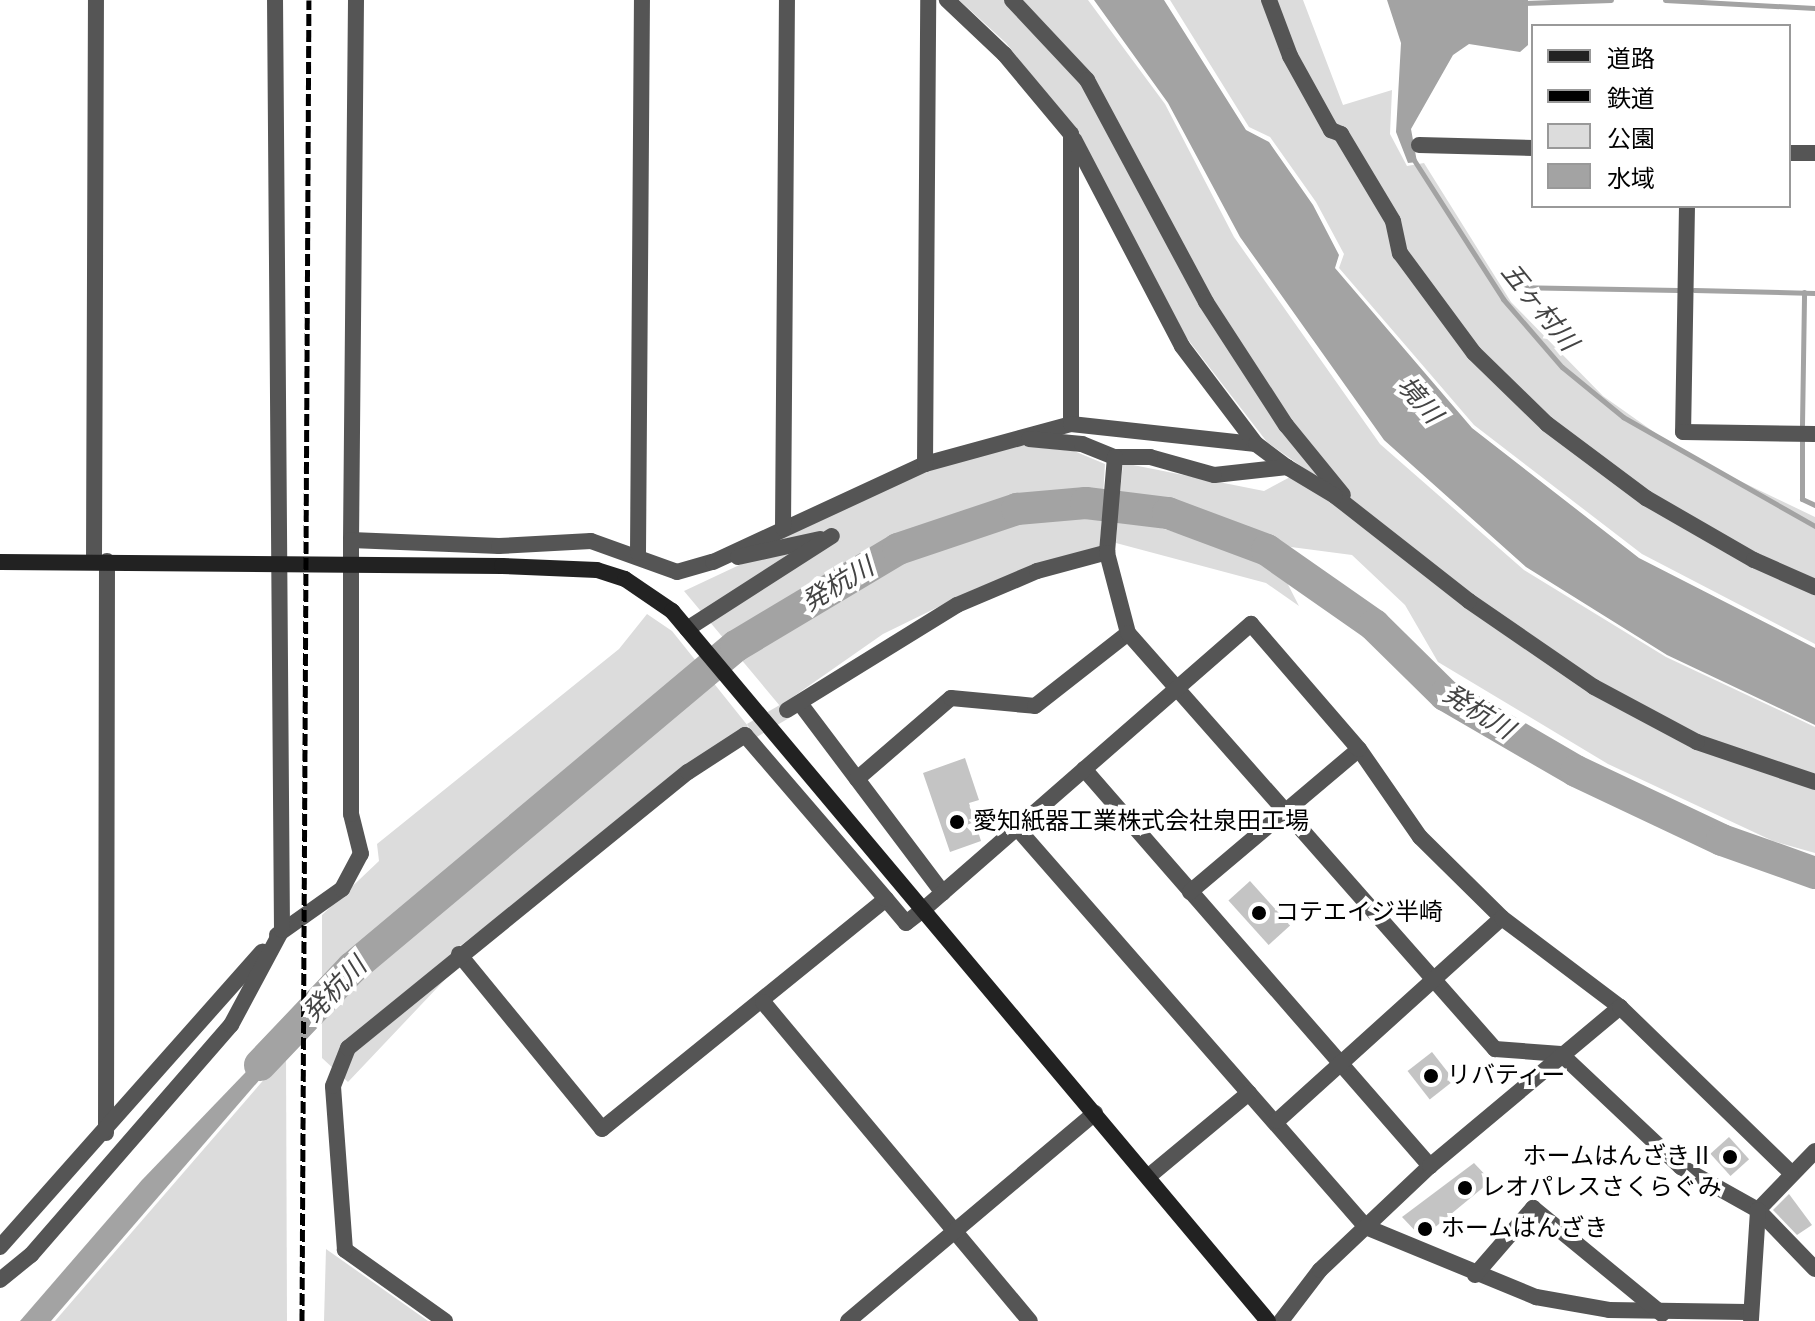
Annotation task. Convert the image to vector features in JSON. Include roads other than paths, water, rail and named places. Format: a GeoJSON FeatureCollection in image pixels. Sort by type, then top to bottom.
{"type":"FeatureCollection","features":[{"type":"Feature","properties":{"kind":"street"},"geometry":{"type":"LineString","coordinates":[[96,0],[106,1133]]}},
{"type":"Feature","properties":{"kind":"street"},"geometry":{"type":"LineString","coordinates":[[0,1280],[31,1255],[231,1025],[282,930],[283,561],[275,0]]}},
{"type":"Feature","properties":{"kind":"street"},"geometry":{"type":"LineString","coordinates":[[0,1247],[7,1234],[106,1133],[282,930],[342,889],[361,854],[351,814],[356,0]]}},
{"type":"Feature","properties":{"kind":"street"},"geometry":{"type":"LineString","coordinates":[[638,553],[642,0]]}},
{"type":"Feature","properties":{"kind":"street"},"geometry":{"type":"LineString","coordinates":[[783,528],[787,0]]}},
{"type":"Feature","properties":{"kind":"street"},"geometry":{"type":"LineString","coordinates":[[925,464],[928,0]]}},
{"type":"Feature","properties":{"kind":"street"},"geometry":{"type":"LineString","coordinates":[[947,0],[1004,54],[1071,134],[1182,346],[1256,444],[1356,512],[1469,601],[1594,687],[1697,742],[1815,782]]}},
{"type":"Feature","properties":{"kind":"street"},"geometry":{"type":"LineString","coordinates":[[1012,0],[1087,80],[1206,302],[1286,425],[1356,512]]}},
{"type":"Feature","properties":{"kind":"street"},"geometry":{"type":"LineString","coordinates":[[1269,0],[1290,56],[1331,130],[1341,134],[1393,221],[1400,253],[1474,353],[1547,424],[1646,498],[1754,560],[1815,587]]}},
{"type":"Feature","properties":{"kind":"street"},"geometry":{"type":"LineString","coordinates":[[1071,134],[1071,424]]}},
{"type":"Feature","properties":{"kind":"street"},"geometry":{"type":"LineString","coordinates":[[1419,145],[1531,148]]}},
{"type":"Feature","properties":{"kind":"street"},"geometry":{"type":"LineString","coordinates":[[1791,153],[1815,153]]}},
{"type":"Feature","properties":{"kind":"street"},"geometry":{"type":"LineString","coordinates":[[1687,208],[1683,432],[1815,434]]}},
{"type":"Feature","properties":{"kind":"street"},"geometry":{"type":"LineString","coordinates":[[713,562],[925,464],[1071,424],[1256,444]]}},
{"type":"Feature","properties":{"kind":"street"},"geometry":{"type":"LineString","coordinates":[[1015,438],[1082,444],[1115,457],[1150,457],[1214,475],[1287,467]]}},
{"type":"Feature","properties":{"kind":"street"},"geometry":{"type":"LineString","coordinates":[[1115,457],[1108,551],[1128,633],[1174,688],[1495,1049],[1561,1054],[1681,1167],[1758,1210],[1815,1269]]}},
{"type":"Feature","properties":{"kind":"street"},"geometry":{"type":"LineString","coordinates":[[351,540],[499,546],[591,541],[638,553],[677,572],[832,536],[690,632]]}},
{"type":"Feature","properties":{"kind":"street"},"geometry":{"type":"LineString","coordinates":[[943,893],[857,779],[794,708],[883,648],[957,605],[1037,571],[1108,551]]}},
{"type":"Feature","properties":{"kind":"street"},"geometry":{"type":"LineString","coordinates":[[0,562],[283,561],[597,570],[651,595],[690,632],[736,685],[1268,1321]]}},
{"type":"Feature","properties":{"kind":"street"},"geometry":{"type":"LineString","coordinates":[[445,1321],[345,1250],[333,1086],[348,1048],[459,954],[688,772],[748,733],[906,923],[1251,624],[1359,749],[1420,837],[1502,918],[1620,1007],[1791,1173]]}},
{"type":"Feature","properties":{"kind":"street"},"geometry":{"type":"LineString","coordinates":[[857,779],[951,698],[1035,706],[1128,633]]}},
{"type":"Feature","properties":{"kind":"street"},"geometry":{"type":"LineString","coordinates":[[1190,892],[1359,749]]}},
{"type":"Feature","properties":{"kind":"street"},"geometry":{"type":"LineString","coordinates":[[1084,769],[1430,1166]]}},
{"type":"Feature","properties":{"kind":"street"},"geometry":{"type":"LineString","coordinates":[[1017,828],[1277,1121],[1366,1227],[1475,1275],[1536,1297],[1662,1314],[1750,1317],[1758,1210],[1815,1151]]}},
{"type":"Feature","properties":{"kind":"street"},"geometry":{"type":"LineString","coordinates":[[459,954],[602,1129],[763,1002],[886,899]]}},
{"type":"Feature","properties":{"kind":"street"},"geometry":{"type":"LineString","coordinates":[[1277,1121],[1502,918]]}},
{"type":"Feature","properties":{"kind":"street"},"geometry":{"type":"LineString","coordinates":[[763,1002],[1030,1321]]}},
{"type":"Feature","properties":{"kind":"street"},"geometry":{"type":"LineString","coordinates":[[1281,1321],[1320,1270],[1430,1166],[1620,1007]]}},
{"type":"Feature","properties":{"kind":"street"},"geometry":{"type":"LineString","coordinates":[[1149,1176],[1249,1093]]}},
{"type":"Feature","properties":{"kind":"street"},"geometry":{"type":"LineString","coordinates":[[848,1321],[1095,1113]]}},
{"type":"Feature","properties":{"kind":"street"},"geometry":{"type":"LineString","coordinates":[[1475,1275],[1533,1208],[1662,1314]]}},
{"type":"Feature","properties":{"kind":"water","name":"境川"},"geometry":{"type":"Polygon","coordinates":[[[1094,0],[1164,0],[1246,130],[1269,142],[1313,205],[1339,255],[1335,268],[1472,428],[1639,558],[1815,648],[1815,725],[1667,655],[1526,567],[1384,440],[1240,237],[1168,103],[1094,0]]]}},
{"type":"Feature","properties":{"kind":"water"},"geometry":{"type":"Polygon","coordinates":[[[1387,0],[1528,0],[1528,45],[1520,52],[1469,44],[1453,55],[1411,129],[1417,162],[1408,163],[1396,132],[1401,43],[1387,0]]]}},
{"type":"Feature","properties":{"kind":"water"},"geometry":{"type":"Polygon","coordinates":[[[290,1026],[287,1048],[51,1321],[20,1321],[142,1180],[290,1026]]]}},
{"type":"Feature","properties":{"kind":"waterway"},"geometry":{"type":"LineString","coordinates":[[1524,3],[1611,0]]}},
{"type":"Feature","properties":{"kind":"waterway"},"geometry":{"type":"LineString","coordinates":[[1665,0],[1815,8]]}},
{"type":"Feature","properties":{"kind":"waterway","name":"五ヶ村川"},"geometry":{"type":"LineString","coordinates":[[1412,157],[1503,299],[1562,367],[1623,417],[1815,526]]}},
{"type":"Feature","properties":{"kind":"waterway"},"geometry":{"type":"LineString","coordinates":[[1512,287],[1678,290]]}},
{"type":"Feature","properties":{"kind":"waterway"},"geometry":{"type":"LineString","coordinates":[[1694,290],[1815,293]]}},
{"type":"Feature","properties":{"kind":"waterway"},"geometry":{"type":"LineString","coordinates":[[1802,425],[1804,292]]}},
{"type":"Feature","properties":{"kind":"waterway"},"geometry":{"type":"LineString","coordinates":[[1802,441],[1802,499],[1815,505]]}},
{"type":"Feature","properties":{"kind":"waterway","name":"発杭川"},"geometry":{"type":"LineString","coordinates":[[260,1065],[352,968],[736,646],[898,549],[1017,509],[1086,503],[1168,513],[1267,550],[1374,625],[1445,695],[1576,771],[1722,840],[1815,873]]}},
{"type":"Feature","properties":{"kind":"tunnel"},"geometry":{"type":"LineString","coordinates":[[751,731],[787,710]]}},
{"type":"Feature","properties":{"kind":"railway"},"geometry":{"type":"LineString","coordinates":[[302,1321],[309,0]]}},
{"type":"Feature","properties":{"kind":"place","name":"愛知紙器工業株式会社泉田工場"},"geometry":{"type":"Point","coordinates":[957,822]}},
{"type":"Feature","properties":{"kind":"place","name":"コテエイジ半崎"},"geometry":{"type":"Point","coordinates":[1259,913]}},
{"type":"Feature","properties":{"kind":"place","name":"リバティー"},"geometry":{"type":"Point","coordinates":[1431,1076]}},
{"type":"Feature","properties":{"kind":"place","name":"ホームはんざきⅡ"},"geometry":{"type":"Point","coordinates":[1730,1157]}},
{"type":"Feature","properties":{"kind":"place","name":"レオパレスさくらぐみ"},"geometry":{"type":"Point","coordinates":[1465,1188]}},
{"type":"Feature","properties":{"kind":"place","name":"ホームはんざき"},"geometry":{"type":"Point","coordinates":[1425,1229]}}]}
